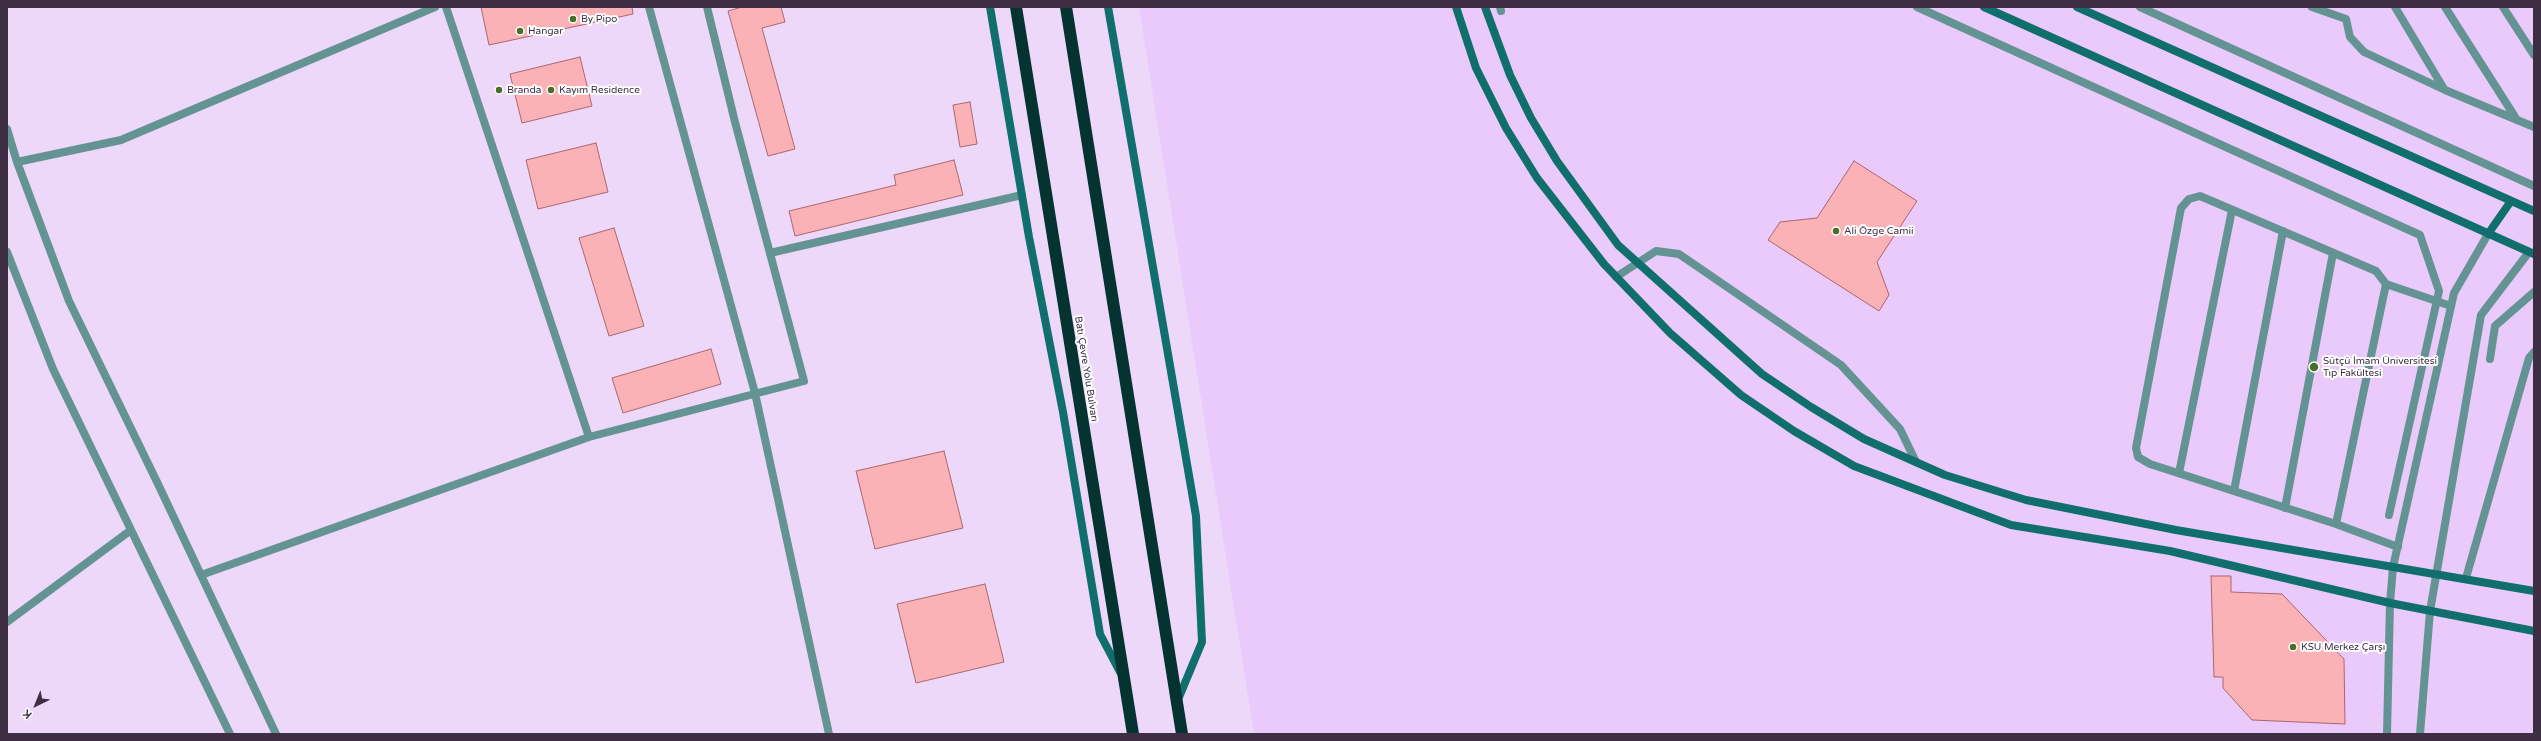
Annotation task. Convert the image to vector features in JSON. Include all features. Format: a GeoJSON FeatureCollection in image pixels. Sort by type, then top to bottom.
{"type":"FeatureCollection","features":[{"type":"Feature","properties":{"kind":"highway","name":"Batı Çevre Yolu Bulvarı"},"geometry":{"type":"LineString","coordinates":[[1016,7],[1124,680],[1134,734]]}},
{"type":"Feature","properties":{"kind":"highway"},"geometry":{"type":"LineString","coordinates":[[1066,7],[1182,734]]}},
{"type":"Feature","properties":{"kind":"street"},"geometry":{"type":"LineString","coordinates":[[17,162],[121,140],[435,7]]}},
{"type":"Feature","properties":{"kind":"street"},"geometry":{"type":"LineString","coordinates":[[446,7],[589,437]]}},
{"type":"Feature","properties":{"kind":"street"},"geometry":{"type":"LineString","coordinates":[[649,7],[755,393],[829,734]]}},
{"type":"Feature","properties":{"kind":"street"},"geometry":{"type":"LineString","coordinates":[[201,575],[589,437],[804,381],[707,7]]}},
{"type":"Feature","properties":{"kind":"street"},"geometry":{"type":"LineString","coordinates":[[990,7],[1022,195],[1064,412],[1100,634],[1124,680]]}},
{"type":"Feature","properties":{"kind":"street"},"geometry":{"type":"LineString","coordinates":[[1108,7],[1196,516],[1202,642],[1177,703]]}},
{"type":"Feature","properties":{"kind":"street"},"geometry":{"type":"LineString","coordinates":[[1456,7],[1476,68],[1506,128],[1537,178],[1616,277],[1670,333],[1741,395],[1794,431],[1854,466],[2011,525],[2170,551],[2390,603],[2534,631]]}},
{"type":"Feature","properties":{"kind":"street"},"geometry":{"type":"LineString","coordinates":[[1485,7],[1510,75],[1531,118],[1557,161],[1618,245],[1762,374],[1864,439],[1945,475],[2026,500],[2176,530],[2394,568],[2436,573],[2534,590]]}},
{"type":"Feature","properties":{"kind":"street"},"geometry":{"type":"LineString","coordinates":[[1917,7],[2420,235],[2439,291],[2390,515]]}},
{"type":"Feature","properties":{"kind":"street"},"geometry":{"type":"LineString","coordinates":[[1984,7],[2532,253],[2481,315],[2430,611],[2420,734]]}},
{"type":"Feature","properties":{"kind":"street"},"geometry":{"type":"LineString","coordinates":[[2077,7],[2534,211]]}},
{"type":"Feature","properties":{"kind":"street"},"geometry":{"type":"LineString","coordinates":[[2140,7],[2534,186]]}},
{"type":"Feature","properties":{"kind":"street"},"geometry":{"type":"LineString","coordinates":[[2312,7],[2346,19],[2350,37],[2364,52],[2445,90],[2534,127]]}},
{"type":"Feature","properties":{"kind":"street"},"geometry":{"type":"LineString","coordinates":[[2395,7],[2445,90]]}},
{"type":"Feature","properties":{"kind":"street"},"geometry":{"type":"LineString","coordinates":[[2445,7],[2517,120]]}},
{"type":"Feature","properties":{"kind":"street"},"geometry":{"type":"LineString","coordinates":[[2503,7],[2534,55]]}},
{"type":"Feature","properties":{"kind":"street"},"geometry":{"type":"LineString","coordinates":[[7,129],[17,162],[69,301],[276,734]]}},
{"type":"Feature","properties":{"kind":"street"},"geometry":{"type":"LineString","coordinates":[[770,252],[1022,195]]}},
{"type":"Feature","properties":{"kind":"street"},"geometry":{"type":"LineString","coordinates":[[2398,547],[2336,524],[2179,474],[2150,464],[2138,458],[2136,448],[2181,208],[2189,199],[2200,196],[2376,271],[2386,284],[2451,306]]}},
{"type":"Feature","properties":{"kind":"street"},"geometry":{"type":"LineString","coordinates":[[2387,734],[2390,603],[2394,568],[2454,293],[2488,234],[2511,201]]}},
{"type":"Feature","properties":{"kind":"street"},"geometry":{"type":"LineString","coordinates":[[2179,474],[2232,210]]}},
{"type":"Feature","properties":{"kind":"street"},"geometry":{"type":"LineString","coordinates":[[2234,492],[2284,231]]}},
{"type":"Feature","properties":{"kind":"street"},"geometry":{"type":"LineString","coordinates":[[1616,277],[1636,262],[1656,251],[1680,254],[1841,365],[1900,429],[1916,462]]}},
{"type":"Feature","properties":{"kind":"street"},"geometry":{"type":"LineString","coordinates":[[7,252],[53,369],[230,734]]}},
{"type":"Feature","properties":{"kind":"street"},"geometry":{"type":"LineString","coordinates":[[2285,508],[2333,253]]}},
{"type":"Feature","properties":{"kind":"street"},"geometry":{"type":"LineString","coordinates":[[2336,524],[2386,284]]}},
{"type":"Feature","properties":{"kind":"street"},"geometry":{"type":"LineString","coordinates":[[2490,359],[2495,326],[2534,292]]}},
{"type":"Feature","properties":{"kind":"street"},"geometry":{"type":"LineString","coordinates":[[2466,578],[2528,358],[2534,352]]}},
{"type":"Feature","properties":{"kind":"street"},"geometry":{"type":"LineString","coordinates":[[7,622],[131,530]]}},
{"type":"Feature","properties":{"kind":"shaded area"},"geometry":{"type":"Polygon","coordinates":[[[1139,7],[2534,7],[2534,734],[1254,734],[1139,7]]]}},
{"type":"Feature","properties":{"kind":"building","name":"Hangar"},"geometry":{"type":"Polygon","coordinates":[[[481,7],[632,7],[633,14],[489,45],[481,7]]]}},
{"type":"Feature","properties":{"kind":"building"},"geometry":{"type":"Polygon","coordinates":[[[742,7],[781,7],[785,22],[762,28],[795,149],[768,156],[728,11],[742,7]]]}},
{"type":"Feature","properties":{"kind":"building","name":"Kayım Residence"},"geometry":{"type":"Polygon","coordinates":[[[580,57],[592,106],[522,123],[510,74],[580,57]]]}},
{"type":"Feature","properties":{"kind":"building"},"geometry":{"type":"Polygon","coordinates":[[[970,102],[977,144],[960,147],[953,105],[970,102]]]}},
{"type":"Feature","properties":{"kind":"building"},"geometry":{"type":"Polygon","coordinates":[[[596,143],[608,192],[538,209],[526,160],[596,143]]]}},
{"type":"Feature","properties":{"kind":"building"},"geometry":{"type":"Polygon","coordinates":[[[954,160],[963,195],[795,236],[789,211],[896,185],[894,175],[954,160]]]}},
{"type":"Feature","properties":{"kind":"building","name":"Ali Özge Camii"},"geometry":{"type":"Polygon","coordinates":[[[1854,161],[1917,201],[1877,262],[1889,295],[1879,311],[1768,240],[1780,222],[1817,218],[1854,161]]]}},
{"type":"Feature","properties":{"kind":"building"},"geometry":{"type":"Polygon","coordinates":[[[614,228],[644,326],[609,336],[579,238],[614,228]]]}},
{"type":"Feature","properties":{"kind":"building"},"geometry":{"type":"Polygon","coordinates":[[[711,349],[721,384],[623,413],[612,378],[711,349]]]}},
{"type":"Feature","properties":{"kind":"building"},"geometry":{"type":"Polygon","coordinates":[[[944,451],[963,528],[875,549],[856,471],[944,451]]]}},
{"type":"Feature","properties":{"kind":"building"},"geometry":{"type":"Polygon","coordinates":[[[2211,576],[2231,576],[2231,592],[2282,594],[2344,659],[2345,724],[2252,720],[2223,688],[2223,677],[2214,677],[2211,576]]]}},
{"type":"Feature","properties":{"kind":"building"},"geometry":{"type":"Polygon","coordinates":[[[985,584],[1004,662],[916,683],[897,604],[985,584]]]}},
{"type":"Feature","properties":{"kind":"place","name":"By Pipo"},"geometry":{"type":"Point","coordinates":[573,19]}},
{"type":"Feature","properties":{"kind":"place","name":"Hangar"},"geometry":{"type":"Point","coordinates":[520,31]}},
{"type":"Feature","properties":{"kind":"place","name":"Branda"},"geometry":{"type":"Point","coordinates":[499,90]}},
{"type":"Feature","properties":{"kind":"place","name":"Kayım Residence"},"geometry":{"type":"Point","coordinates":[551,90]}},
{"type":"Feature","properties":{"kind":"place","name":"Ali Özge Camii"},"geometry":{"type":"Point","coordinates":[1836,231]}},
{"type":"Feature","properties":{"kind":"place","name":"Sütçü İmam Üniversitesi Tıp Fakültesi"},"geometry":{"type":"Point","coordinates":[2314,367]}},
{"type":"Feature","properties":{"kind":"place","name":"KSU Merkez Çarşı"},"geometry":{"type":"Point","coordinates":[2293,647]}}]}
